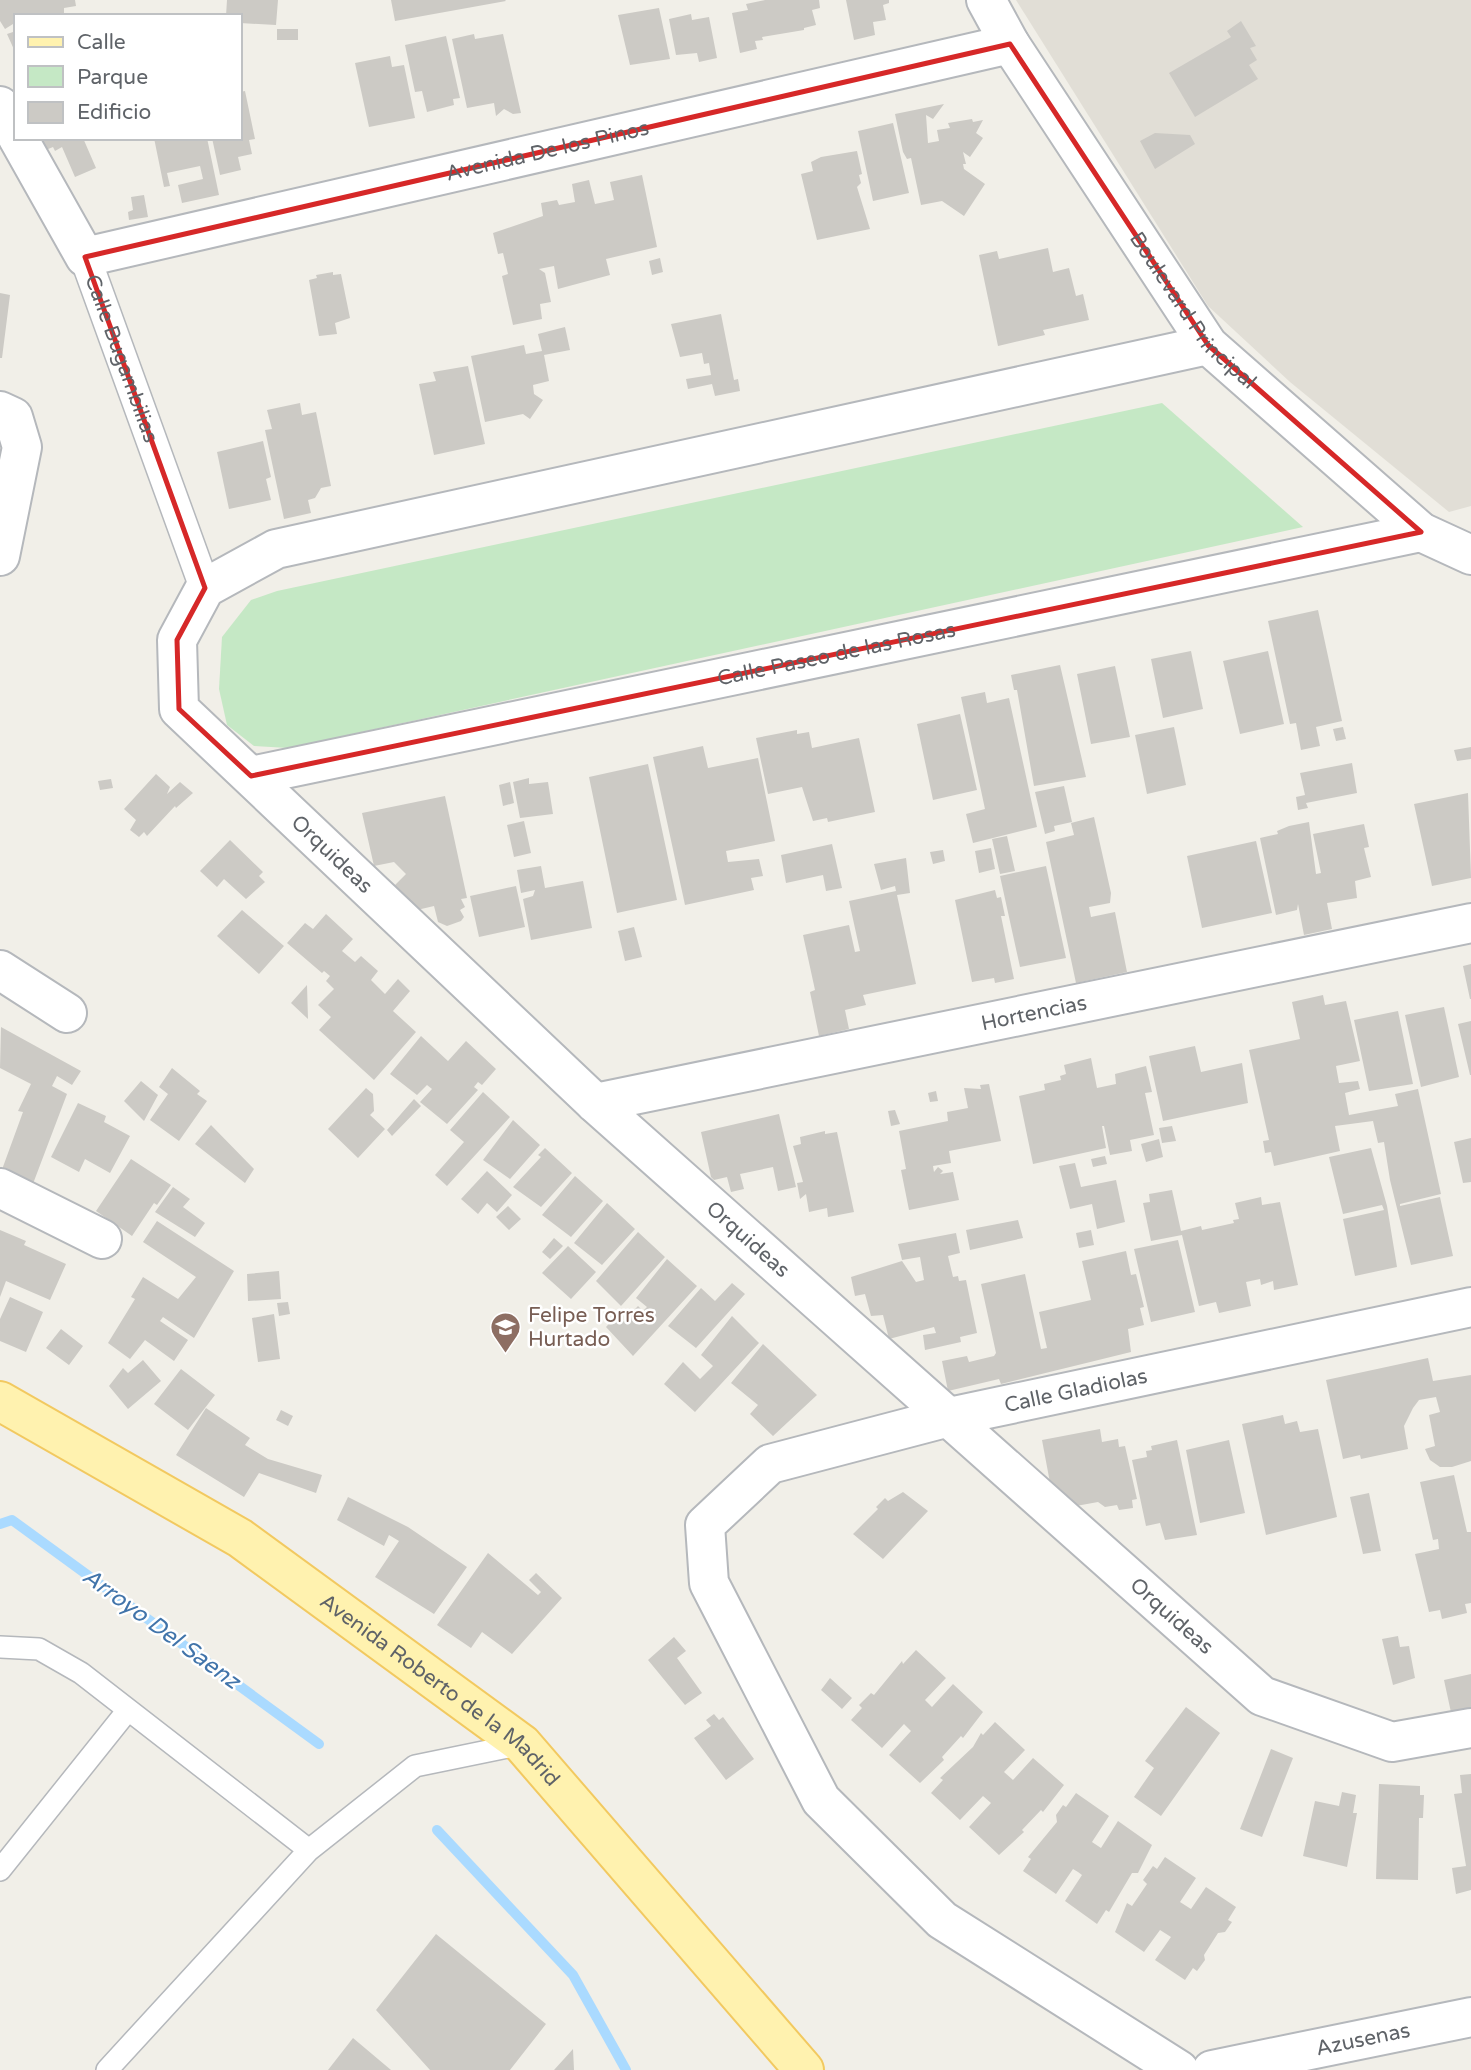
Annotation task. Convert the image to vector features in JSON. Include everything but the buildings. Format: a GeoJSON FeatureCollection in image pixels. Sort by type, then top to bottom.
{"type":"FeatureCollection","features":[{"type":"Feature","properties":{"kind":"main road","name":"Avenida Roberto de la Madrid"},"geometry":{"type":"LineString","coordinates":[[0,1401],[240,1538],[523,1744],[804,2070]]}},
{"type":"Feature","properties":{"kind":"street","name":"Boulevard Principal"},"geometry":{"type":"LineString","coordinates":[[986,0],[1010,44],[1208,345],[1421,532],[1471,555]]}},
{"type":"Feature","properties":{"kind":"street","name":"Avenida De los Pinos"},"geometry":{"type":"LineString","coordinates":[[85,257],[1010,44]]}},
{"type":"Feature","properties":{"kind":"street","name":"Calle Bugambilias"},"geometry":{"type":"LineString","coordinates":[[0,106],[14,131]]}},
{"type":"Feature","properties":{"kind":"street","name":"Calle Bugambilias"},"geometry":{"type":"LineString","coordinates":[[19,140],[85,257],[205,588]]}},
{"type":"Feature","properties":{"kind":"street"},"geometry":{"type":"LineString","coordinates":[[205,588],[276,549],[1208,345]]}},
{"type":"Feature","properties":{"kind":"street"},"geometry":{"type":"LineString","coordinates":[[0,556],[22,447],[7,414]]}},
{"type":"Feature","properties":{"kind":"street","name":"Calle Paseo de las Rosas"},"geometry":{"type":"LineString","coordinates":[[251,776],[1421,532]]}},
{"type":"Feature","properties":{"kind":"street","name":"Orquideas"},"geometry":{"type":"LineString","coordinates":[[205,588],[177,640],[180,709],[595,1102],[1262,1696],[1392,1742],[1471,1728]]}},
{"type":"Feature","properties":{"kind":"street","name":"Hortencias"},"geometry":{"type":"LineString","coordinates":[[595,1102],[1471,923]]}},
{"type":"Feature","properties":{"kind":"street"},"geometry":{"type":"LineString","coordinates":[[0,970],[67,1013]]}},
{"type":"Feature","properties":{"kind":"street"},"geometry":{"type":"LineString","coordinates":[[0,1188],[102,1239]]}},
{"type":"Feature","properties":{"kind":"street","name":"Calle Gladiolas"},"geometry":{"type":"LineString","coordinates":[[1179,2070],[942,1920],[821,1800],[709,1583],[705,1525],[770,1464],[948,1417],[1471,1307]]}},
{"type":"Feature","properties":{"kind":"street","name":"Azusenas"},"geometry":{"type":"LineString","coordinates":[[1212,2070],[1471,2017]]}},
{"type":"Feature","properties":{"kind":"lane"},"geometry":{"type":"LineString","coordinates":[[0,1647],[39,1649],[81,1673],[309,1850]]}},
{"type":"Feature","properties":{"kind":"lane"},"geometry":{"type":"LineString","coordinates":[[0,1870],[128,1710]]}},
{"type":"Feature","properties":{"kind":"lane"},"geometry":{"type":"LineString","coordinates":[[107,2070],[309,1850],[415,1766],[523,1744]]}},
{"type":"Feature","properties":{"kind":"highlighted area"},"geometry":{"type":"Polygon","coordinates":[[[1010,44],[1208,345],[1421,532],[251,776],[179,709],[177,640],[205,588],[85,257],[1010,44]]]}},
{"type":"Feature","properties":{"kind":"shaded area"},"geometry":{"type":"Polygon","coordinates":[[[1016,0],[1471,0],[1471,506],[1449,512],[1290,382],[1208,306],[1016,0]]]}},
{"type":"Feature","properties":{"kind":"green space"},"geometry":{"type":"Polygon","coordinates":[[[1162,403],[1303,527],[288,748],[254,746],[227,725],[219,689],[222,637],[251,600],[277,591],[1162,403]]]}},
{"type":"Feature","properties":{"kind":"waterway","name":"Arroyo Del Saenz"},"geometry":{"type":"LineString","coordinates":[[0,1524],[12,1520],[319,1744]]}},
{"type":"Feature","properties":{"kind":"waterway","name":"Arroyo Del Saenz"},"geometry":{"type":"LineString","coordinates":[[437,1830],[573,1975],[626,2070]]}},
{"type":"Feature","properties":{"kind":"place","name":"Felipe Torres Hurtado"},"geometry":{"type":"Point","coordinates":[505,1354]}}]}
